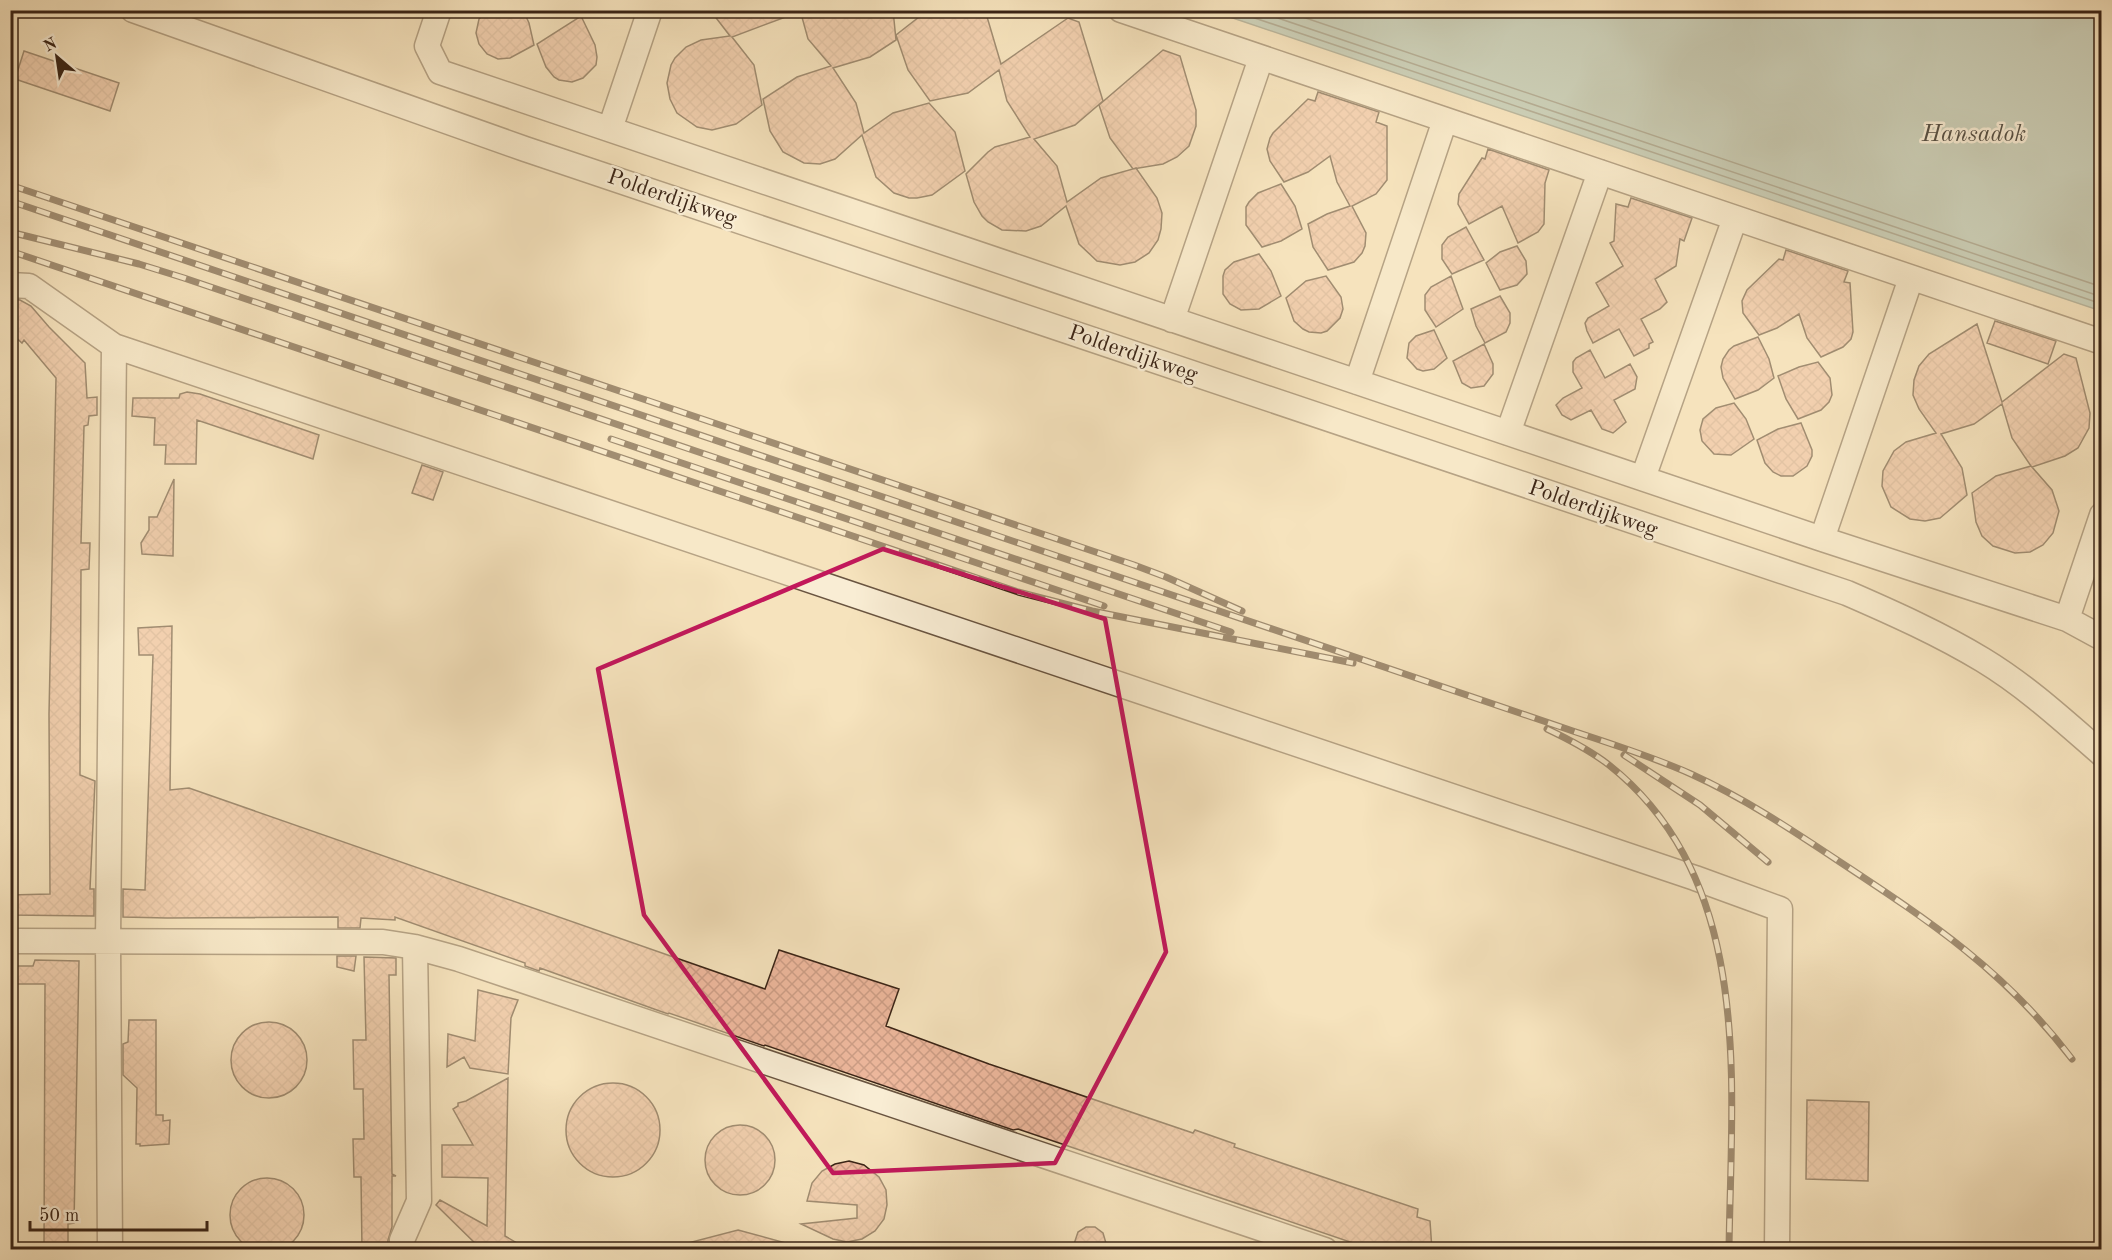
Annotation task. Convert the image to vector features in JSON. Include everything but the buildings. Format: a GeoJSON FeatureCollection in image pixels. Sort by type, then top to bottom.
{"type":"FeatureCollection","features":[{"type":"Feature","properties":{"kind":"street","name":"Polderdijkweg"},"geometry":{"type":"LineString","coordinates":[[134,10],[525,149],[1847,593],[1915,623],[1984,660],[2045,704],[2102,754]]}},
{"type":"Feature","properties":{"kind":"street"},"geometry":{"type":"LineString","coordinates":[[440,10],[427,46],[440,72],[1822,539],[2067,619],[2102,638]]}},
{"type":"Feature","properties":{"kind":"street"},"geometry":{"type":"LineString","coordinates":[[610,129],[650,10]]}},
{"type":"Feature","properties":{"kind":"street"},"geometry":{"type":"LineString","coordinates":[[1121,10],[2102,342]]}},
{"type":"Feature","properties":{"kind":"street"},"geometry":{"type":"LineString","coordinates":[[1172,320],[1261,58]]}},
{"type":"Feature","properties":{"kind":"street"},"geometry":{"type":"LineString","coordinates":[[1357,382],[1445,120]]}},
{"type":"Feature","properties":{"kind":"street"},"geometry":{"type":"LineString","coordinates":[[1508,433],[1600,172]]}},
{"type":"Feature","properties":{"kind":"street"},"geometry":{"type":"LineString","coordinates":[[1643,478],[1735,218]]}},
{"type":"Feature","properties":{"kind":"street"},"geometry":{"type":"LineString","coordinates":[[1822,539],[1911,278]]}},
{"type":"Feature","properties":{"kind":"street"},"geometry":{"type":"LineString","coordinates":[[10,285],[29,286],[114,346],[1683,874],[1780,909],[1778,1250]]}},
{"type":"Feature","properties":{"kind":"street"},"geometry":{"type":"LineString","coordinates":[[110,1250],[108,941],[114,346]]}},
{"type":"Feature","properties":{"kind":"street"},"geometry":{"type":"LineString","coordinates":[[2067,619],[2102,515]]}},
{"type":"Feature","properties":{"kind":"street"},"geometry":{"type":"LineString","coordinates":[[10,941],[382,942],[415,947],[459,959],[1325,1250]]}},
{"type":"Feature","properties":{"kind":"street"},"geometry":{"type":"LineString","coordinates":[[402,1250],[402,1240],[419,1201],[415,947]]}},
{"type":"Feature","properties":{"kind":"highlighted area"},"geometry":{"type":"Polygon","coordinates":[[[883,549],[1105,619],[1166,952],[1055,1163],[833,1173],[644,915],[598,669],[883,549]]]}},
{"type":"Feature","properties":{"kind":"water","name":"Hansadok"},"geometry":{"type":"Polygon","coordinates":[[[1212,11],[2101,11],[2101,311],[1212,11]]]}},
{"type":"Feature","properties":{"kind":"railway"},"geometry":{"type":"LineString","coordinates":[[10,185],[1134,565],[1242,611]]}},
{"type":"Feature","properties":{"kind":"railway"},"geometry":{"type":"LineString","coordinates":[[10,201],[1676,767],[1730,793],[1767,815],[1936,927],[1993,974],[2020,1000],[2072,1059]]}},
{"type":"Feature","properties":{"kind":"railway"},"geometry":{"type":"LineString","coordinates":[[10,232],[139,264],[184,278],[1231,632]]}},
{"type":"Feature","properties":{"kind":"railway"},"geometry":{"type":"LineString","coordinates":[[10,251],[1018,592],[1092,611],[1353,663]]}},
{"type":"Feature","properties":{"kind":"railway"},"geometry":{"type":"LineString","coordinates":[[611,439],[1104,606]]}},
{"type":"Feature","properties":{"kind":"railway"},"geometry":{"type":"LineString","coordinates":[[1547,729],[1609,765],[1656,813],[1690,867],[1712,926],[1725,989],[1731,1054],[1729,1250]]}},
{"type":"Feature","properties":{"kind":"railway"},"geometry":{"type":"LineString","coordinates":[[1624,755],[1700,805],[1768,862]]}}]}
